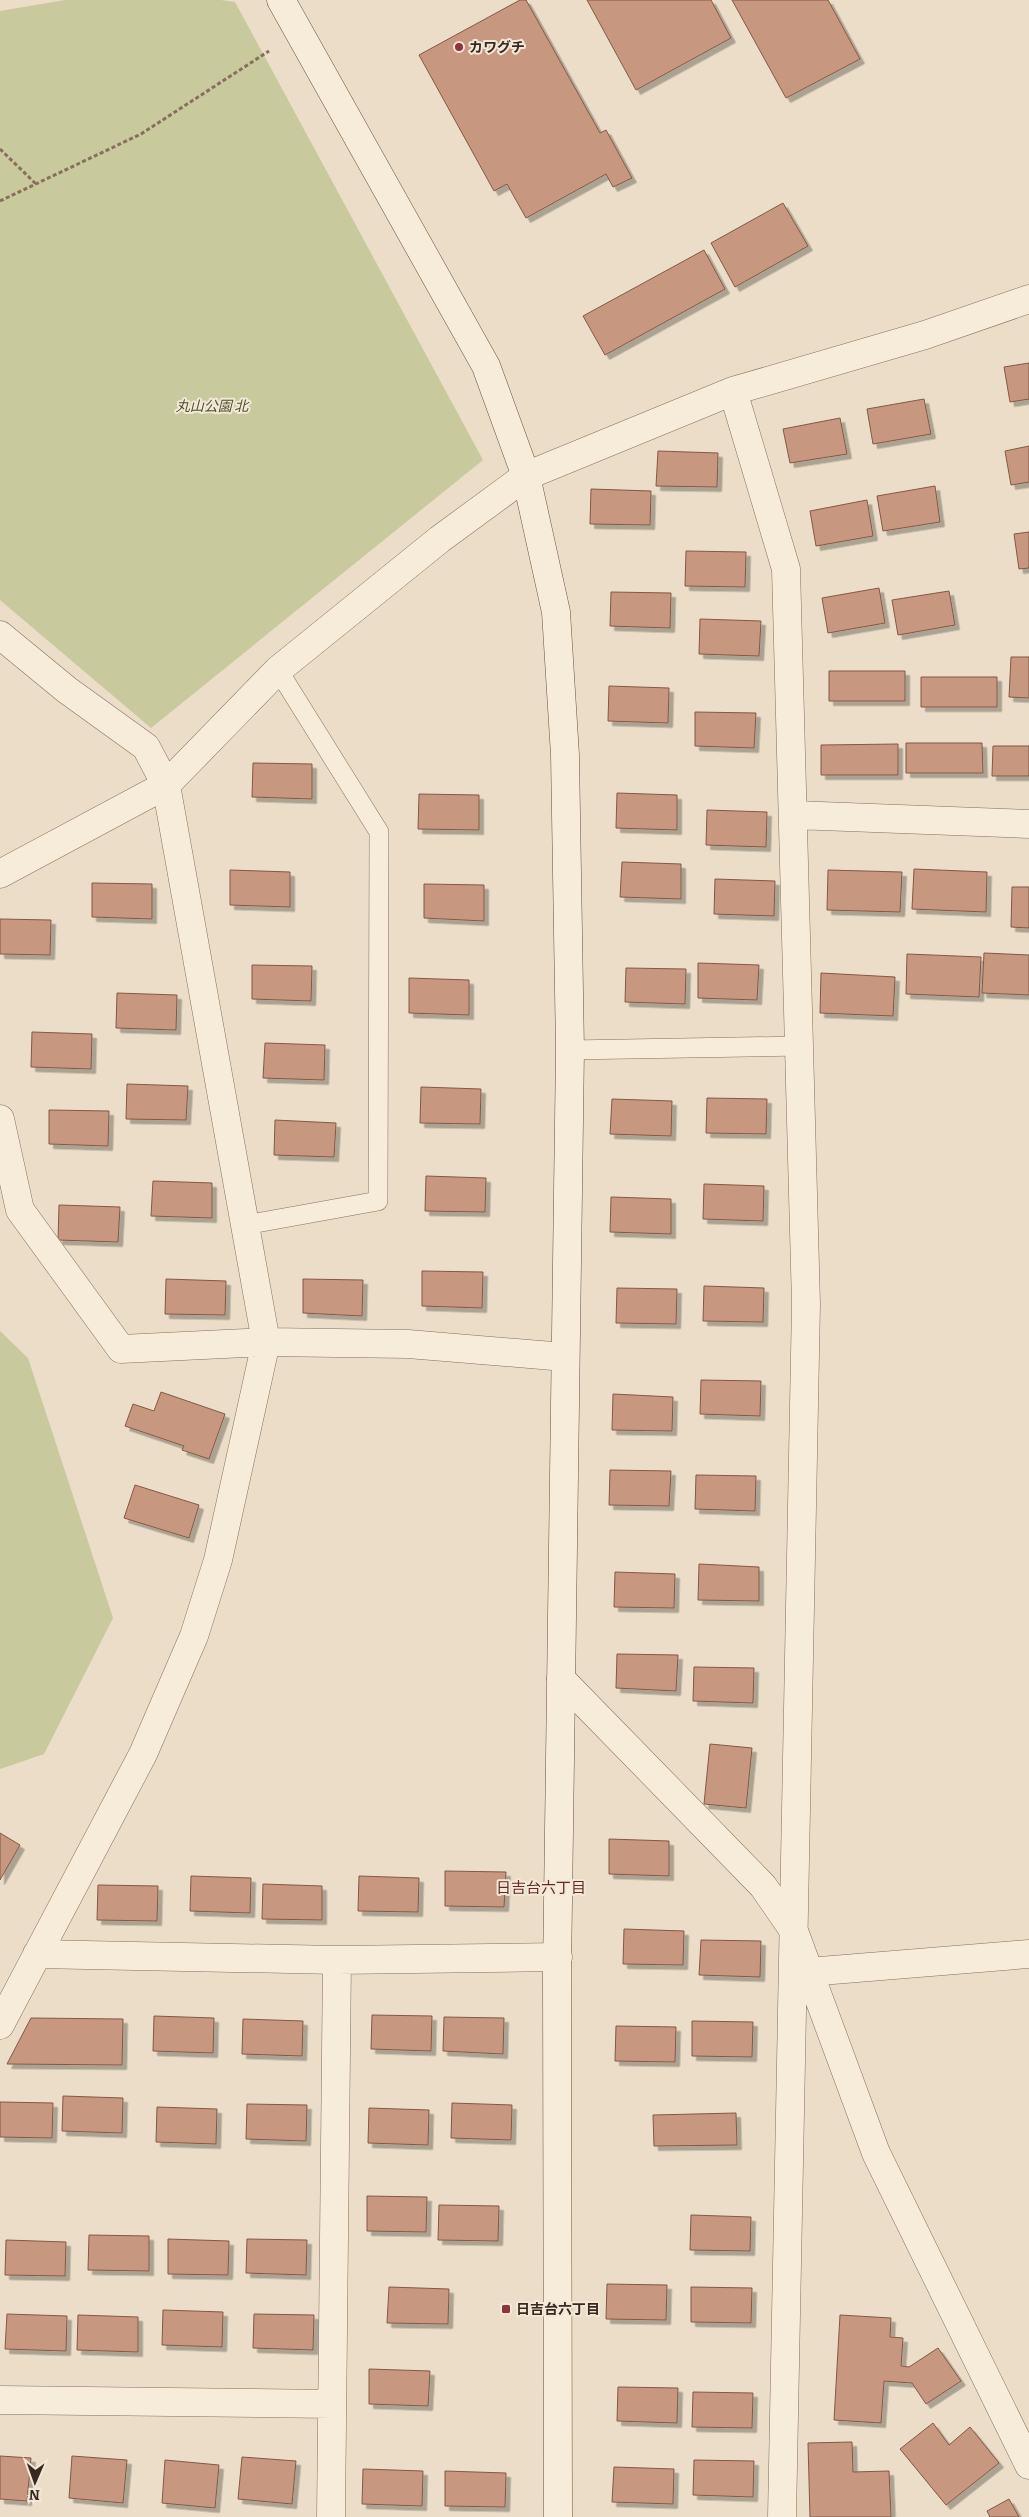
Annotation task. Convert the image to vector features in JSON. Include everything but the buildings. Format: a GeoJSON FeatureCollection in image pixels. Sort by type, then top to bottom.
{"type":"FeatureCollection","features":[{"type":"Feature","properties":{"kind":"street"},"geometry":{"type":"LineString","coordinates":[[281,0],[486,366],[526,476],[556,612],[565,755],[570,1050],[558,1956],[558,2517]]}},
{"type":"Feature","properties":{"kind":"street"},"geometry":{"type":"LineString","coordinates":[[0,874],[166,786],[278,670],[440,539],[526,476],[733,391],[925,336],[1029,299]]}},
{"type":"Feature","properties":{"kind":"street"},"geometry":{"type":"LineString","coordinates":[[733,391],[786,569],[806,1304],[782,2517]]}},
{"type":"Feature","properties":{"kind":"street"},"geometry":{"type":"LineString","coordinates":[[0,635],[67,690],[146,747],[166,786],[266,1342],[218,1560],[194,1636],[143,1754],[0,2024]]}},
{"type":"Feature","properties":{"kind":"street"},"geometry":{"type":"LineString","coordinates":[[794,815],[1029,824]]}},
{"type":"Feature","properties":{"kind":"street"},"geometry":{"type":"LineString","coordinates":[[0,1119],[20,1210],[121,1349],[266,1342],[408,1344],[565,1357]]}},
{"type":"Feature","properties":{"kind":"street"},"geometry":{"type":"LineString","coordinates":[[561,1679],[763,1886],[794,1931],[876,2152],[1029,2465]]}},
{"type":"Feature","properties":{"kind":"street"},"geometry":{"type":"LineString","coordinates":[[37,1954],[337,1960],[558,1956]]}},
{"type":"Feature","properties":{"kind":"street"},"geometry":{"type":"LineString","coordinates":[[808,1972],[1029,1954]]}},
{"type":"Feature","properties":{"kind":"street"},"geometry":{"type":"LineString","coordinates":[[331,2517],[337,1960]]}},
{"type":"Feature","properties":{"kind":"street"},"geometry":{"type":"LineString","coordinates":[[0,2400],[332,2404]]}},
{"type":"Feature","properties":{"kind":"lane"},"geometry":{"type":"LineString","coordinates":[[245,1225],[378,1201],[378,832],[278,670]]}},
{"type":"Feature","properties":{"kind":"lane"},"geometry":{"type":"LineString","coordinates":[[570,1050],[800,1046]]}},
{"type":"Feature","properties":{"kind":"path"},"geometry":{"type":"LineString","coordinates":[[0,201],[141,134],[299,32]]}},
{"type":"Feature","properties":{"kind":"path"},"geometry":{"type":"LineString","coordinates":[[0,149],[36,184]]}},
{"type":"Feature","properties":{"kind":"green space","name":"丸山公園 北"},"geometry":{"type":"Polygon","coordinates":[[[65,0],[221,0],[235,2],[483,460],[151,728],[0,600],[0,11],[65,0]]]}},
{"type":"Feature","properties":{"kind":"green space"},"geometry":{"type":"Polygon","coordinates":[[[0,1331],[28,1358],[113,1618],[44,1754],[0,1769],[0,1331]]]}},
{"type":"Feature","properties":{"kind":"place","name":"カワグチ"},"geometry":{"type":"Point","coordinates":[459,47]}},
{"type":"Feature","properties":{"kind":"place","name":"日吉台六丁目"},"geometry":{"type":"Point","coordinates":[506,2309]}},
{"type":"Feature","properties":{"kind":"district","name":"日吉台六丁目"},"geometry":{"type":"Point","coordinates":[541,1888]}}]}
